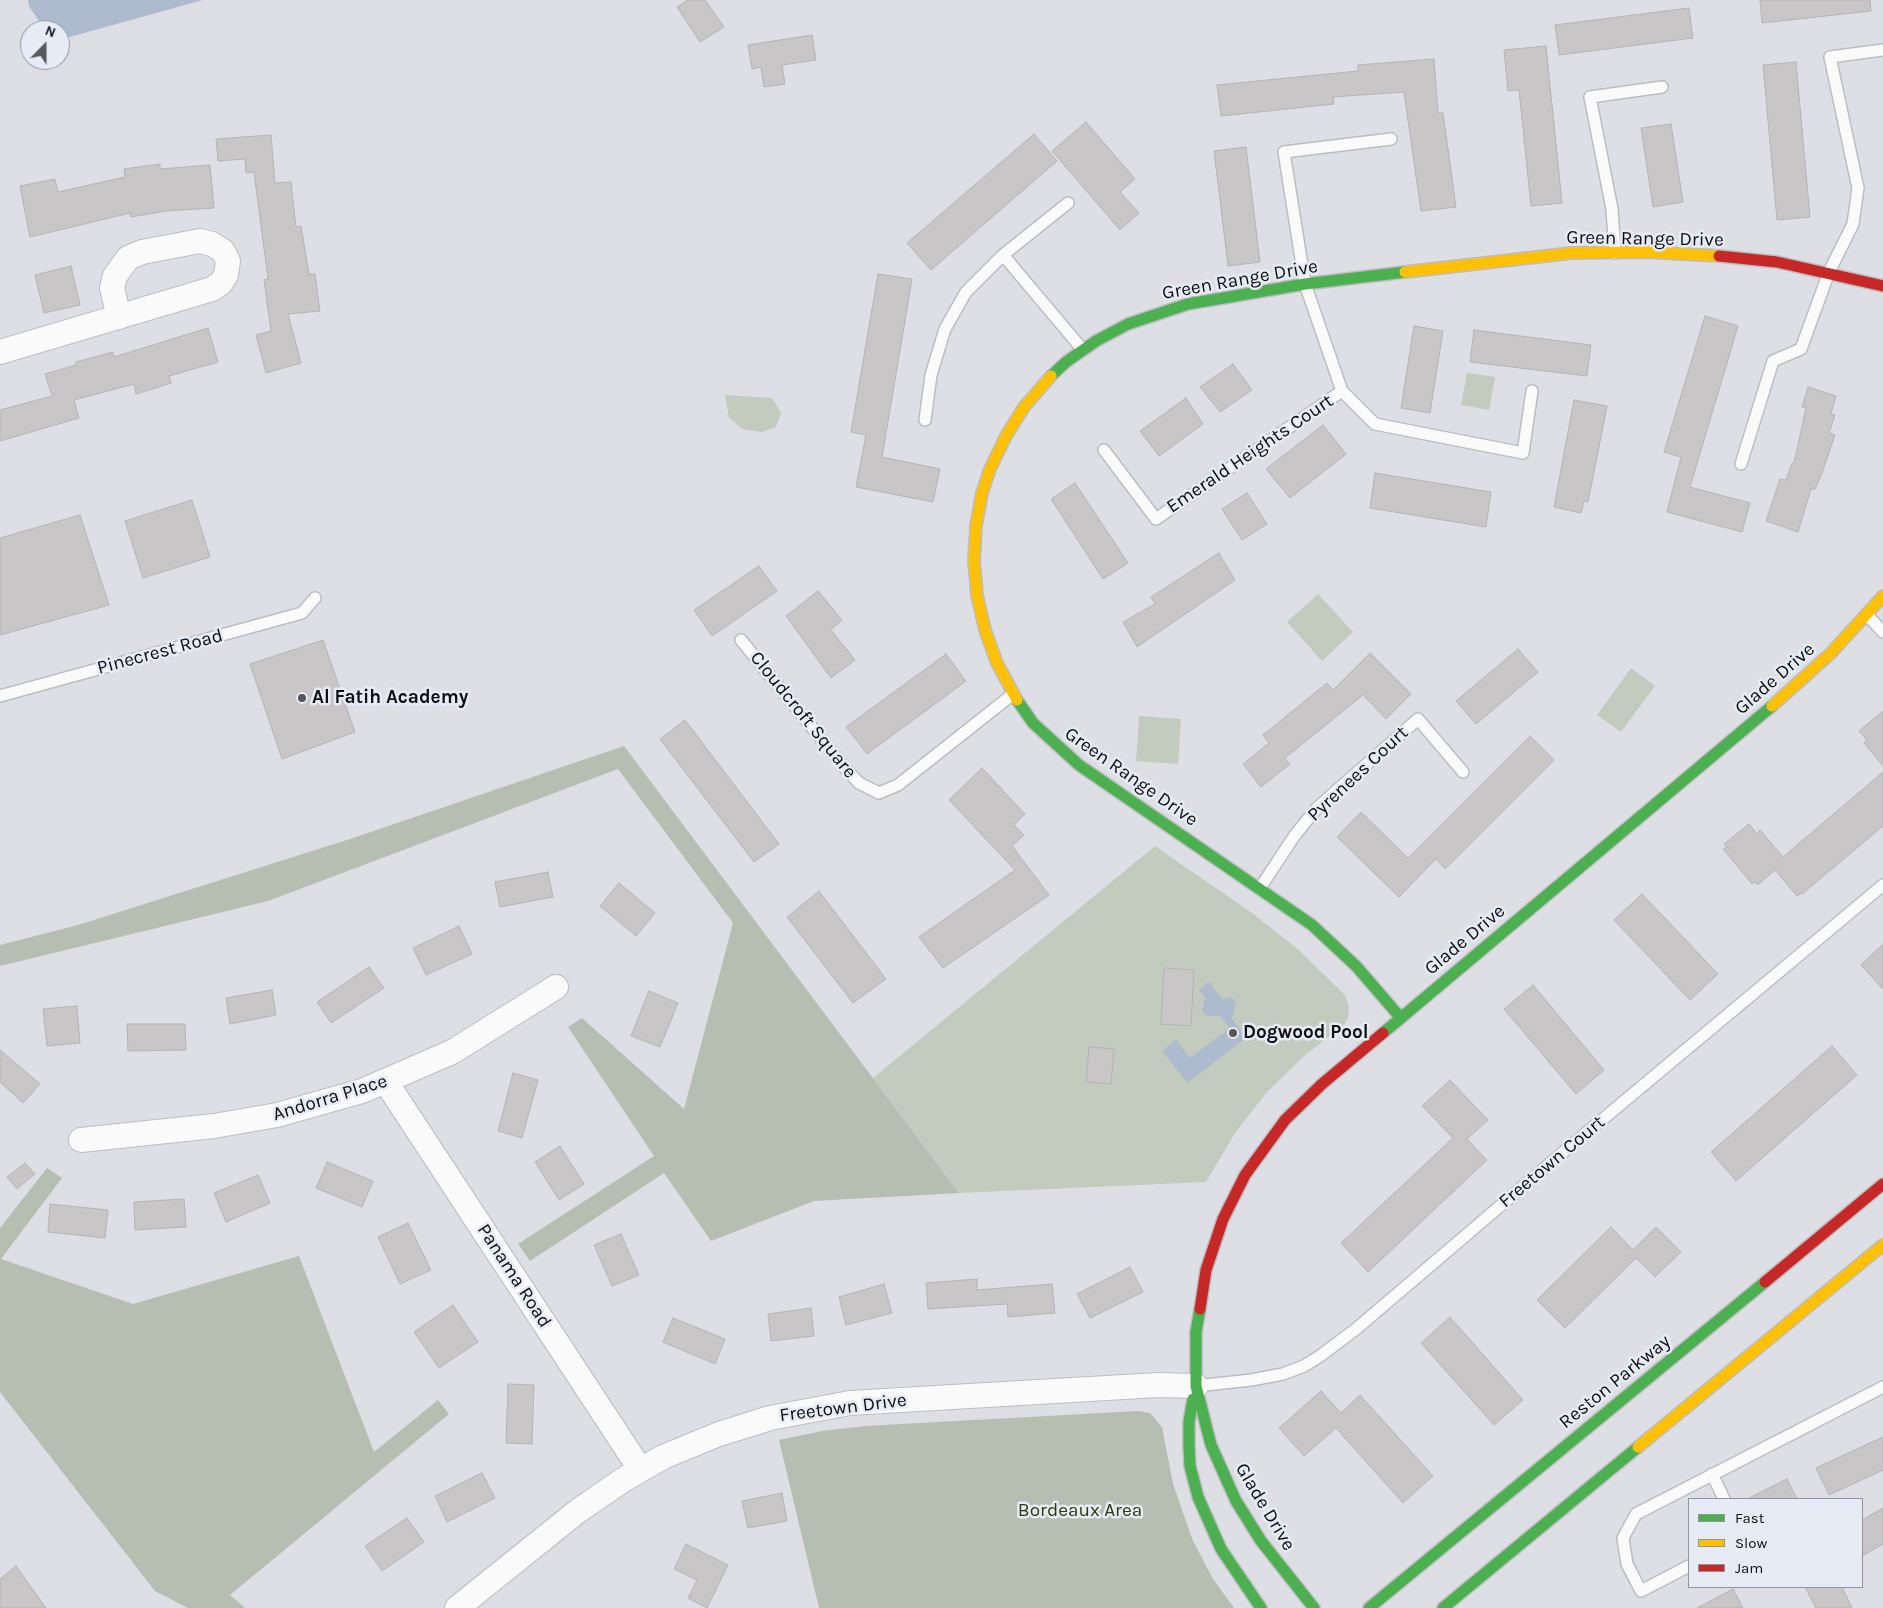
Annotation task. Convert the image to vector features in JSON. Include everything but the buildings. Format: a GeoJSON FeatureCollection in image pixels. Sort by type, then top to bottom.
{"type":"FeatureCollection","features":[{"type":"Feature","properties":{"kind":"street"},"geometry":{"type":"LineString","coordinates":[[0,352],[119,317],[212,289],[221,283],[226,275],[228,262],[223,251],[212,244],[200,241],[142,252],[128,258],[115,276],[112,288],[119,317]]}},
{"type":"Feature","properties":{"kind":"street","name":"Green Range Drive"},"geometry":{"type":"LineString","coordinates":[[1400,1017],[1356,966],[1327,938],[1260,888],[1078,765],[1033,723],[1013,694],[997,663],[985,630],[977,595],[974,561],[982,493],[990,468],[1006,436],[1024,407],[1047,380],[1083,350],[1128,324],[1162,311],[1188,304],[1305,284],[1572,253],[1615,253],[1713,255],[1777,262],[1829,272],[1883,286]]}},
{"type":"Feature","properties":{"kind":"street","name":"Glade Drive"},"geometry":{"type":"LineString","coordinates":[[1261,1608],[1221,1549],[1198,1497],[1190,1466],[1188,1434],[1196,1386],[1196,1332],[1206,1270],[1223,1218],[1245,1175],[1270,1138],[1294,1110],[1400,1017],[1761,716],[1825,658],[1883,596]]}},
{"type":"Feature","properties":{"kind":"street","name":"Andorra Place"},"geometry":{"type":"LineString","coordinates":[[81,1140],[214,1126],[277,1115],[319,1105],[386,1082],[452,1052],[556,987]]}},
{"type":"Feature","properties":{"kind":"street","name":"Panama Road"},"geometry":{"type":"LineString","coordinates":[[386,1082],[640,1470]]}},
{"type":"Feature","properties":{"kind":"street","name":"Reston Parkway"},"geometry":{"type":"LineString","coordinates":[[1369,1608],[1883,1184]]}},
{"type":"Feature","properties":{"kind":"street"},"geometry":{"type":"LineString","coordinates":[[1443,1608],[1883,1245]]}},
{"type":"Feature","properties":{"kind":"street","name":"Freetown Drive"},"geometry":{"type":"LineString","coordinates":[[457,1608],[578,1512],[640,1470],[719,1434],[770,1418],[815,1408],[947,1396],[1158,1385],[1196,1386]]}},
{"type":"Feature","properties":{"kind":"street","name":"Glade Drive"},"geometry":{"type":"LineString","coordinates":[[1196,1386],[1211,1445],[1236,1501],[1267,1548],[1314,1608]]}},
{"type":"Feature","properties":{"kind":"lane"},"geometry":{"type":"LineString","coordinates":[[1741,464],[1773,361],[1801,349],[1829,272],[1853,224],[1858,188],[1830,57],[1883,50]]}},
{"type":"Feature","properties":{"kind":"lane"},"geometry":{"type":"LineString","coordinates":[[1615,253],[1612,209],[1590,97],[1662,87]]}},
{"type":"Feature","properties":{"kind":"lane","name":"Emerald Heights Court"},"geometry":{"type":"LineString","coordinates":[[1391,139],[1284,152],[1305,284],[1342,391],[1375,424],[1523,453],[1532,390]]}},
{"type":"Feature","properties":{"kind":"lane"},"geometry":{"type":"LineString","coordinates":[[925,420],[931,375],[946,329],[966,292],[1003,255],[1068,203]]}},
{"type":"Feature","properties":{"kind":"lane"},"geometry":{"type":"LineString","coordinates":[[1003,255],[1083,350]]}},
{"type":"Feature","properties":{"kind":"lane","name":"Emerald Heights Court"},"geometry":{"type":"LineString","coordinates":[[1104,450],[1156,519],[1342,391]]}},
{"type":"Feature","properties":{"kind":"lane","name":"Pinecrest Road"},"geometry":{"type":"LineString","coordinates":[[0,696],[302,613],[314,598]]}},
{"type":"Feature","properties":{"kind":"lane"},"geometry":{"type":"LineString","coordinates":[[1867,615],[1883,632]]}},
{"type":"Feature","properties":{"kind":"lane","name":"Cloudcroft Square"},"geometry":{"type":"LineString","coordinates":[[741,640],[844,767],[859,783],[879,793],[898,784],[1013,694]]}},
{"type":"Feature","properties":{"kind":"lane","name":"Pyrenees Court"},"geometry":{"type":"LineString","coordinates":[[1260,888],[1295,835],[1317,808],[1418,719],[1463,772]]}},
{"type":"Feature","properties":{"kind":"lane","name":"Freetown Court"},"geometry":{"type":"LineString","coordinates":[[1196,1386],[1251,1380],[1283,1374],[1304,1366],[1327,1351],[1883,886]]}},
{"type":"Feature","properties":{"kind":"lane"},"geometry":{"type":"LineString","coordinates":[[1688,1567],[1641,1591],[1627,1564],[1622,1538],[1636,1514],[1883,1387]]}},
{"type":"Feature","properties":{"kind":"lane"},"geometry":{"type":"LineString","coordinates":[[1712,1474],[1724,1498]]}},
{"type":"Feature","properties":{"kind":"shaded area"},"geometry":{"type":"Polygon","coordinates":[[[1467,373],[1495,377],[1489,410],[1461,405],[1467,373]]]}},
{"type":"Feature","properties":{"kind":"shaded area"},"geometry":{"type":"Polygon","coordinates":[[[725,395],[772,398],[781,413],[776,427],[762,432],[742,429],[729,418],[725,395]]]}},
{"type":"Feature","properties":{"kind":"shaded area"},"geometry":{"type":"Polygon","coordinates":[[[1318,594],[1353,632],[1322,661],[1287,622],[1318,594]]]}},
{"type":"Feature","properties":{"kind":"shaded area"},"geometry":{"type":"Polygon","coordinates":[[[1631,668],[1655,686],[1621,732],[1597,715],[1631,668]]]}},
{"type":"Feature","properties":{"kind":"shaded area"},"geometry":{"type":"Polygon","coordinates":[[[1139,716],[1181,719],[1178,764],[1136,761],[1139,716]]]}},
{"type":"Feature","properties":{"kind":"shaded area"},"geometry":{"type":"Polygon","coordinates":[[[1155,846],[1252,913],[1299,950],[1345,995],[1349,1006],[1348,1018],[1343,1026],[1304,1056],[1267,1092],[1235,1133],[1206,1182],[959,1193],[873,1078],[1155,846]]]}},
{"type":"Feature","properties":{"kind":"green space"},"geometry":{"type":"Polygon","coordinates":[[[624,746],[959,1193],[814,1201],[711,1241],[664,1173],[530,1261],[518,1244],[654,1156],[568,1027],[582,1018],[684,1109],[733,923],[618,769],[268,901],[0,966],[0,945],[78,925],[347,840],[624,746]]]}},
{"type":"Feature","properties":{"kind":"green space"},"geometry":{"type":"Polygon","coordinates":[[[47,1168],[62,1178],[1,1259],[133,1304],[299,1256],[374,1452],[438,1400],[449,1414],[230,1595],[245,1608],[188,1608],[155,1591],[0,1392],[0,1228],[47,1168]]]}},
{"type":"Feature","properties":{"kind":"green space","name":"Bordeaux Area"},"geometry":{"type":"Polygon","coordinates":[[[1138,1411],[1150,1413],[1162,1427],[1173,1484],[1193,1541],[1213,1579],[1234,1608],[819,1608],[779,1440],[822,1431],[865,1426],[1138,1411]]]}},
{"type":"Feature","properties":{"kind":"water"},"geometry":{"type":"Polygon","coordinates":[[[28,0],[203,0],[70,37],[70,20],[38,20],[29,6],[28,0]]]}},
{"type":"Feature","properties":{"kind":"water","name":"Dogwood Pool"},"geometry":{"type":"Polygon","coordinates":[[[1209,982],[1222,999],[1231,997],[1236,1003],[1232,1019],[1246,1038],[1187,1083],[1162,1051],[1176,1039],[1190,1058],[1230,1028],[1220,1016],[1207,1016],[1202,1011],[1205,997],[1199,990],[1209,982]]]}},
{"type":"Feature","properties":{"kind":"traffic: fast"},"geometry":{"type":"LineString","coordinates":[[1051,376],[1066,362],[1096,341],[1128,324],[1188,304],[1305,284],[1405,272]]}},
{"type":"Feature","properties":{"kind":"traffic: fast"},"geometry":{"type":"LineString","coordinates":[[1017,700],[1033,723],[1079,765],[1312,925],[1356,966],[1400,1017]]}},
{"type":"Feature","properties":{"kind":"traffic: fast"},"geometry":{"type":"LineString","coordinates":[[1383,1033],[1772,706]]}},
{"type":"Feature","properties":{"kind":"traffic: fast"},"geometry":{"type":"LineString","coordinates":[[1369,1608],[1765,1282]]}},
{"type":"Feature","properties":{"kind":"traffic: fast"},"geometry":{"type":"LineString","coordinates":[[1200,1309],[1196,1332],[1196,1386],[1211,1445],[1236,1501],[1261,1541],[1314,1608]]}},
{"type":"Feature","properties":{"kind":"traffic: fast"},"geometry":{"type":"LineString","coordinates":[[1193,1399],[1189,1422],[1189,1447],[1190,1466],[1198,1497],[1221,1549],[1261,1608]]}},
{"type":"Feature","properties":{"kind":"traffic: fast"},"geometry":{"type":"LineString","coordinates":[[1443,1608],[1638,1447]]}},
{"type":"Feature","properties":{"kind":"traffic: slow"},"geometry":{"type":"LineString","coordinates":[[1405,272],[1572,253],[1647,252],[1719,256]]}},
{"type":"Feature","properties":{"kind":"traffic: slow"},"geometry":{"type":"LineString","coordinates":[[1017,700],[997,663],[985,630],[977,595],[974,561],[976,526],[982,493],[990,469],[1006,436],[1024,407],[1051,376]]}},
{"type":"Feature","properties":{"kind":"traffic: slow"},"geometry":{"type":"LineString","coordinates":[[1772,706],[1830,654],[1883,596]]}},
{"type":"Feature","properties":{"kind":"traffic: slow"},"geometry":{"type":"LineString","coordinates":[[1638,1447],[1883,1245]]}},
{"type":"Feature","properties":{"kind":"traffic: jam"},"geometry":{"type":"LineString","coordinates":[[1719,256],[1777,262],[1883,286]]}},
{"type":"Feature","properties":{"kind":"traffic: jam"},"geometry":{"type":"LineString","coordinates":[[1200,1309],[1206,1270],[1223,1219],[1245,1175],[1285,1120],[1322,1084],[1383,1033]]}},
{"type":"Feature","properties":{"kind":"traffic: jam"},"geometry":{"type":"LineString","coordinates":[[1765,1282],[1883,1184]]}},
{"type":"Feature","properties":{"kind":"place","name":"Al Fatih Academy"},"geometry":{"type":"Point","coordinates":[302,698]}},
{"type":"Feature","properties":{"kind":"place","name":"Dogwood Pool"},"geometry":{"type":"Point","coordinates":[1233,1033]}}]}
